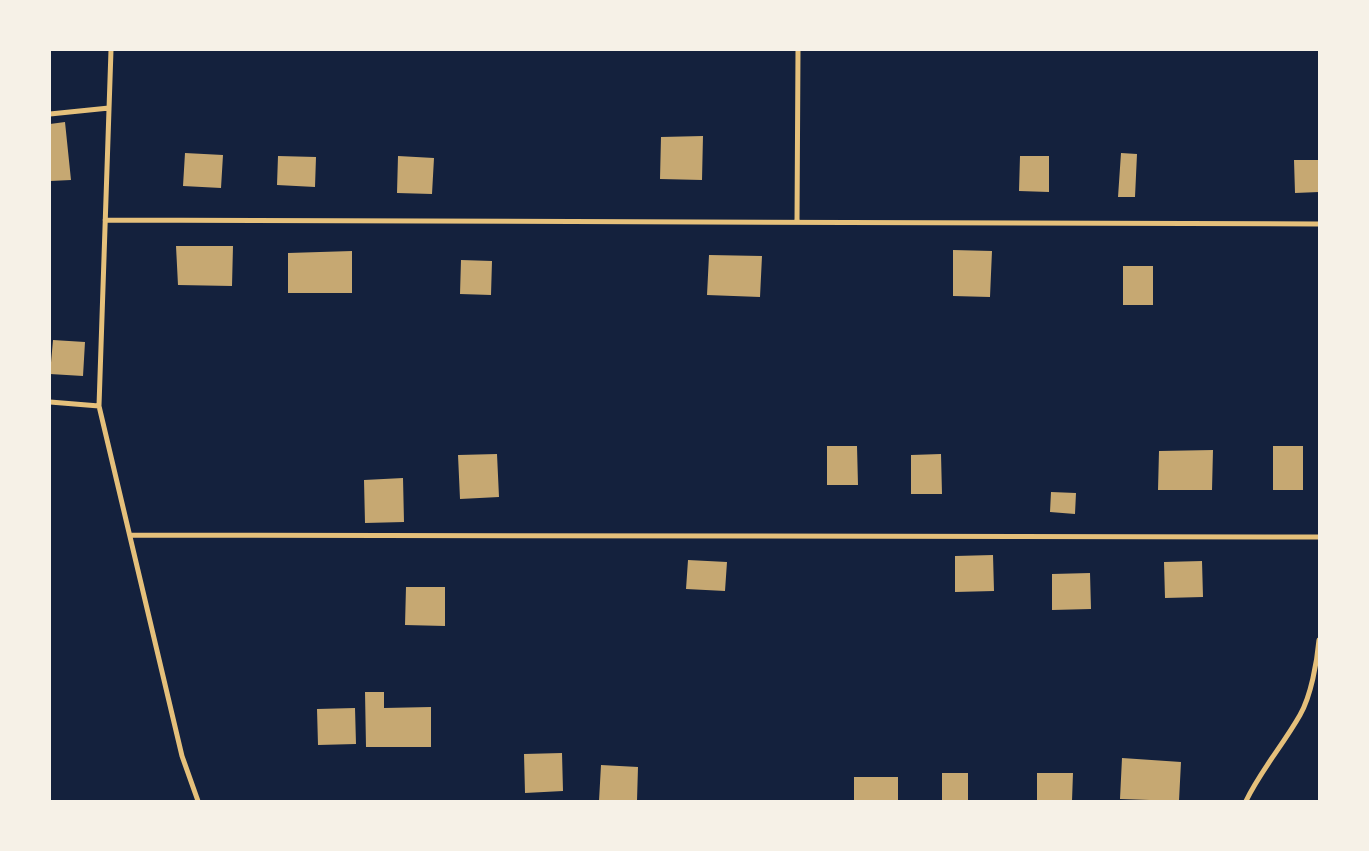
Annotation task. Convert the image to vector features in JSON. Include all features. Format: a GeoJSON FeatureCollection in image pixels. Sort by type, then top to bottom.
{"type":"FeatureCollection","features":[{"type":"Feature","properties":{"kind":"street"},"geometry":{"type":"LineString","coordinates":[[111,50],[99,406],[182,756],[198,801]]}},
{"type":"Feature","properties":{"kind":"street"},"geometry":{"type":"LineString","coordinates":[[797,222],[798,50]]}},
{"type":"Feature","properties":{"kind":"street"},"geometry":{"type":"LineString","coordinates":[[50,114],[109,108]]}},
{"type":"Feature","properties":{"kind":"street"},"geometry":{"type":"LineString","coordinates":[[105,220],[1319,224]]}},
{"type":"Feature","properties":{"kind":"street"},"geometry":{"type":"LineString","coordinates":[[50,402],[99,406]]}},
{"type":"Feature","properties":{"kind":"street"},"geometry":{"type":"LineString","coordinates":[[130,535],[1319,537]]}},
{"type":"Feature","properties":{"kind":"street"},"geometry":{"type":"LineString","coordinates":[[1246,801],[1257,779],[1301,714],[1318,661],[1319,640]]}},
{"type":"Feature","properties":{"kind":"building"},"geometry":{"type":"Polygon","coordinates":[[[65,122],[71,180],[50,181],[50,124],[65,122]]]}},
{"type":"Feature","properties":{"kind":"building"},"geometry":{"type":"Polygon","coordinates":[[[703,136],[702,180],[660,179],[661,137],[703,136]]]}},
{"type":"Feature","properties":{"kind":"building"},"geometry":{"type":"Polygon","coordinates":[[[185,153],[223,155],[221,188],[183,186],[185,153]]]}},
{"type":"Feature","properties":{"kind":"building"},"geometry":{"type":"Polygon","coordinates":[[[1121,153],[1137,154],[1135,197],[1118,197],[1121,153]]]}},
{"type":"Feature","properties":{"kind":"building"},"geometry":{"type":"Polygon","coordinates":[[[278,156],[316,157],[315,187],[277,185],[278,156]]]}},
{"type":"Feature","properties":{"kind":"building"},"geometry":{"type":"Polygon","coordinates":[[[398,156],[434,158],[432,194],[397,193],[398,156]]]}},
{"type":"Feature","properties":{"kind":"building"},"geometry":{"type":"Polygon","coordinates":[[[1020,156],[1049,156],[1049,192],[1019,191],[1020,156]]]}},
{"type":"Feature","properties":{"kind":"building"},"geometry":{"type":"Polygon","coordinates":[[[1294,160],[1319,160],[1319,192],[1295,193],[1294,160]]]}},
{"type":"Feature","properties":{"kind":"building"},"geometry":{"type":"Polygon","coordinates":[[[176,246],[233,246],[232,286],[178,285],[176,246]]]}},
{"type":"Feature","properties":{"kind":"building"},"geometry":{"type":"Polygon","coordinates":[[[953,250],[992,251],[990,297],[953,296],[953,250]]]}},
{"type":"Feature","properties":{"kind":"building"},"geometry":{"type":"Polygon","coordinates":[[[352,251],[352,293],[288,293],[288,253],[352,251]]]}},
{"type":"Feature","properties":{"kind":"building"},"geometry":{"type":"Polygon","coordinates":[[[709,255],[762,256],[760,297],[707,295],[709,255]]]}},
{"type":"Feature","properties":{"kind":"building"},"geometry":{"type":"Polygon","coordinates":[[[461,260],[492,261],[491,295],[460,294],[461,260]]]}},
{"type":"Feature","properties":{"kind":"building"},"geometry":{"type":"Polygon","coordinates":[[[1123,266],[1153,266],[1153,305],[1123,305],[1123,266]]]}},
{"type":"Feature","properties":{"kind":"building"},"geometry":{"type":"Polygon","coordinates":[[[53,340],[85,342],[83,376],[50,374],[53,340]]]}},
{"type":"Feature","properties":{"kind":"building"},"geometry":{"type":"Polygon","coordinates":[[[827,446],[857,446],[858,485],[827,485],[827,446]]]}},
{"type":"Feature","properties":{"kind":"building"},"geometry":{"type":"Polygon","coordinates":[[[1273,446],[1303,446],[1303,490],[1273,490],[1273,446]]]}},
{"type":"Feature","properties":{"kind":"building"},"geometry":{"type":"Polygon","coordinates":[[[1213,450],[1212,490],[1158,490],[1159,451],[1213,450]]]}},
{"type":"Feature","properties":{"kind":"building"},"geometry":{"type":"Polygon","coordinates":[[[497,454],[499,497],[460,499],[458,455],[497,454]]]}},
{"type":"Feature","properties":{"kind":"building"},"geometry":{"type":"Polygon","coordinates":[[[941,454],[942,494],[911,494],[911,455],[941,454]]]}},
{"type":"Feature","properties":{"kind":"building"},"geometry":{"type":"Polygon","coordinates":[[[403,478],[404,522],[365,523],[364,480],[403,478]]]}},
{"type":"Feature","properties":{"kind":"building"},"geometry":{"type":"Polygon","coordinates":[[[1051,492],[1076,493],[1075,514],[1050,512],[1051,492]]]}},
{"type":"Feature","properties":{"kind":"building"},"geometry":{"type":"Polygon","coordinates":[[[993,555],[994,591],[955,592],[955,556],[993,555]]]}},
{"type":"Feature","properties":{"kind":"building"},"geometry":{"type":"Polygon","coordinates":[[[688,560],[727,562],[725,591],[686,589],[688,560]]]}},
{"type":"Feature","properties":{"kind":"building"},"geometry":{"type":"Polygon","coordinates":[[[1202,561],[1203,597],[1165,598],[1164,562],[1202,561]]]}},
{"type":"Feature","properties":{"kind":"building"},"geometry":{"type":"Polygon","coordinates":[[[1090,573],[1091,609],[1052,610],[1052,574],[1090,573]]]}},
{"type":"Feature","properties":{"kind":"building"},"geometry":{"type":"Polygon","coordinates":[[[406,587],[445,587],[445,626],[405,625],[406,587]]]}},
{"type":"Feature","properties":{"kind":"building"},"geometry":{"type":"Polygon","coordinates":[[[365,692],[384,692],[384,708],[431,707],[431,747],[366,747],[365,692]]]}},
{"type":"Feature","properties":{"kind":"building"},"geometry":{"type":"Polygon","coordinates":[[[355,708],[356,744],[318,745],[317,709],[355,708]]]}},
{"type":"Feature","properties":{"kind":"building"},"geometry":{"type":"Polygon","coordinates":[[[562,753],[563,791],[525,793],[524,754],[562,753]]]}},
{"type":"Feature","properties":{"kind":"building"},"geometry":{"type":"Polygon","coordinates":[[[1122,758],[1181,762],[1179,801],[1120,799],[1122,758]]]}},
{"type":"Feature","properties":{"kind":"building"},"geometry":{"type":"Polygon","coordinates":[[[601,765],[638,767],[637,801],[599,801],[601,765]]]}},
{"type":"Feature","properties":{"kind":"building"},"geometry":{"type":"Polygon","coordinates":[[[942,773],[968,773],[968,801],[942,801],[942,773]]]}},
{"type":"Feature","properties":{"kind":"building"},"geometry":{"type":"Polygon","coordinates":[[[1037,773],[1073,773],[1072,801],[1037,801],[1037,773]]]}},
{"type":"Feature","properties":{"kind":"building"},"geometry":{"type":"Polygon","coordinates":[[[854,777],[898,777],[898,801],[854,801],[854,777]]]}}]}
